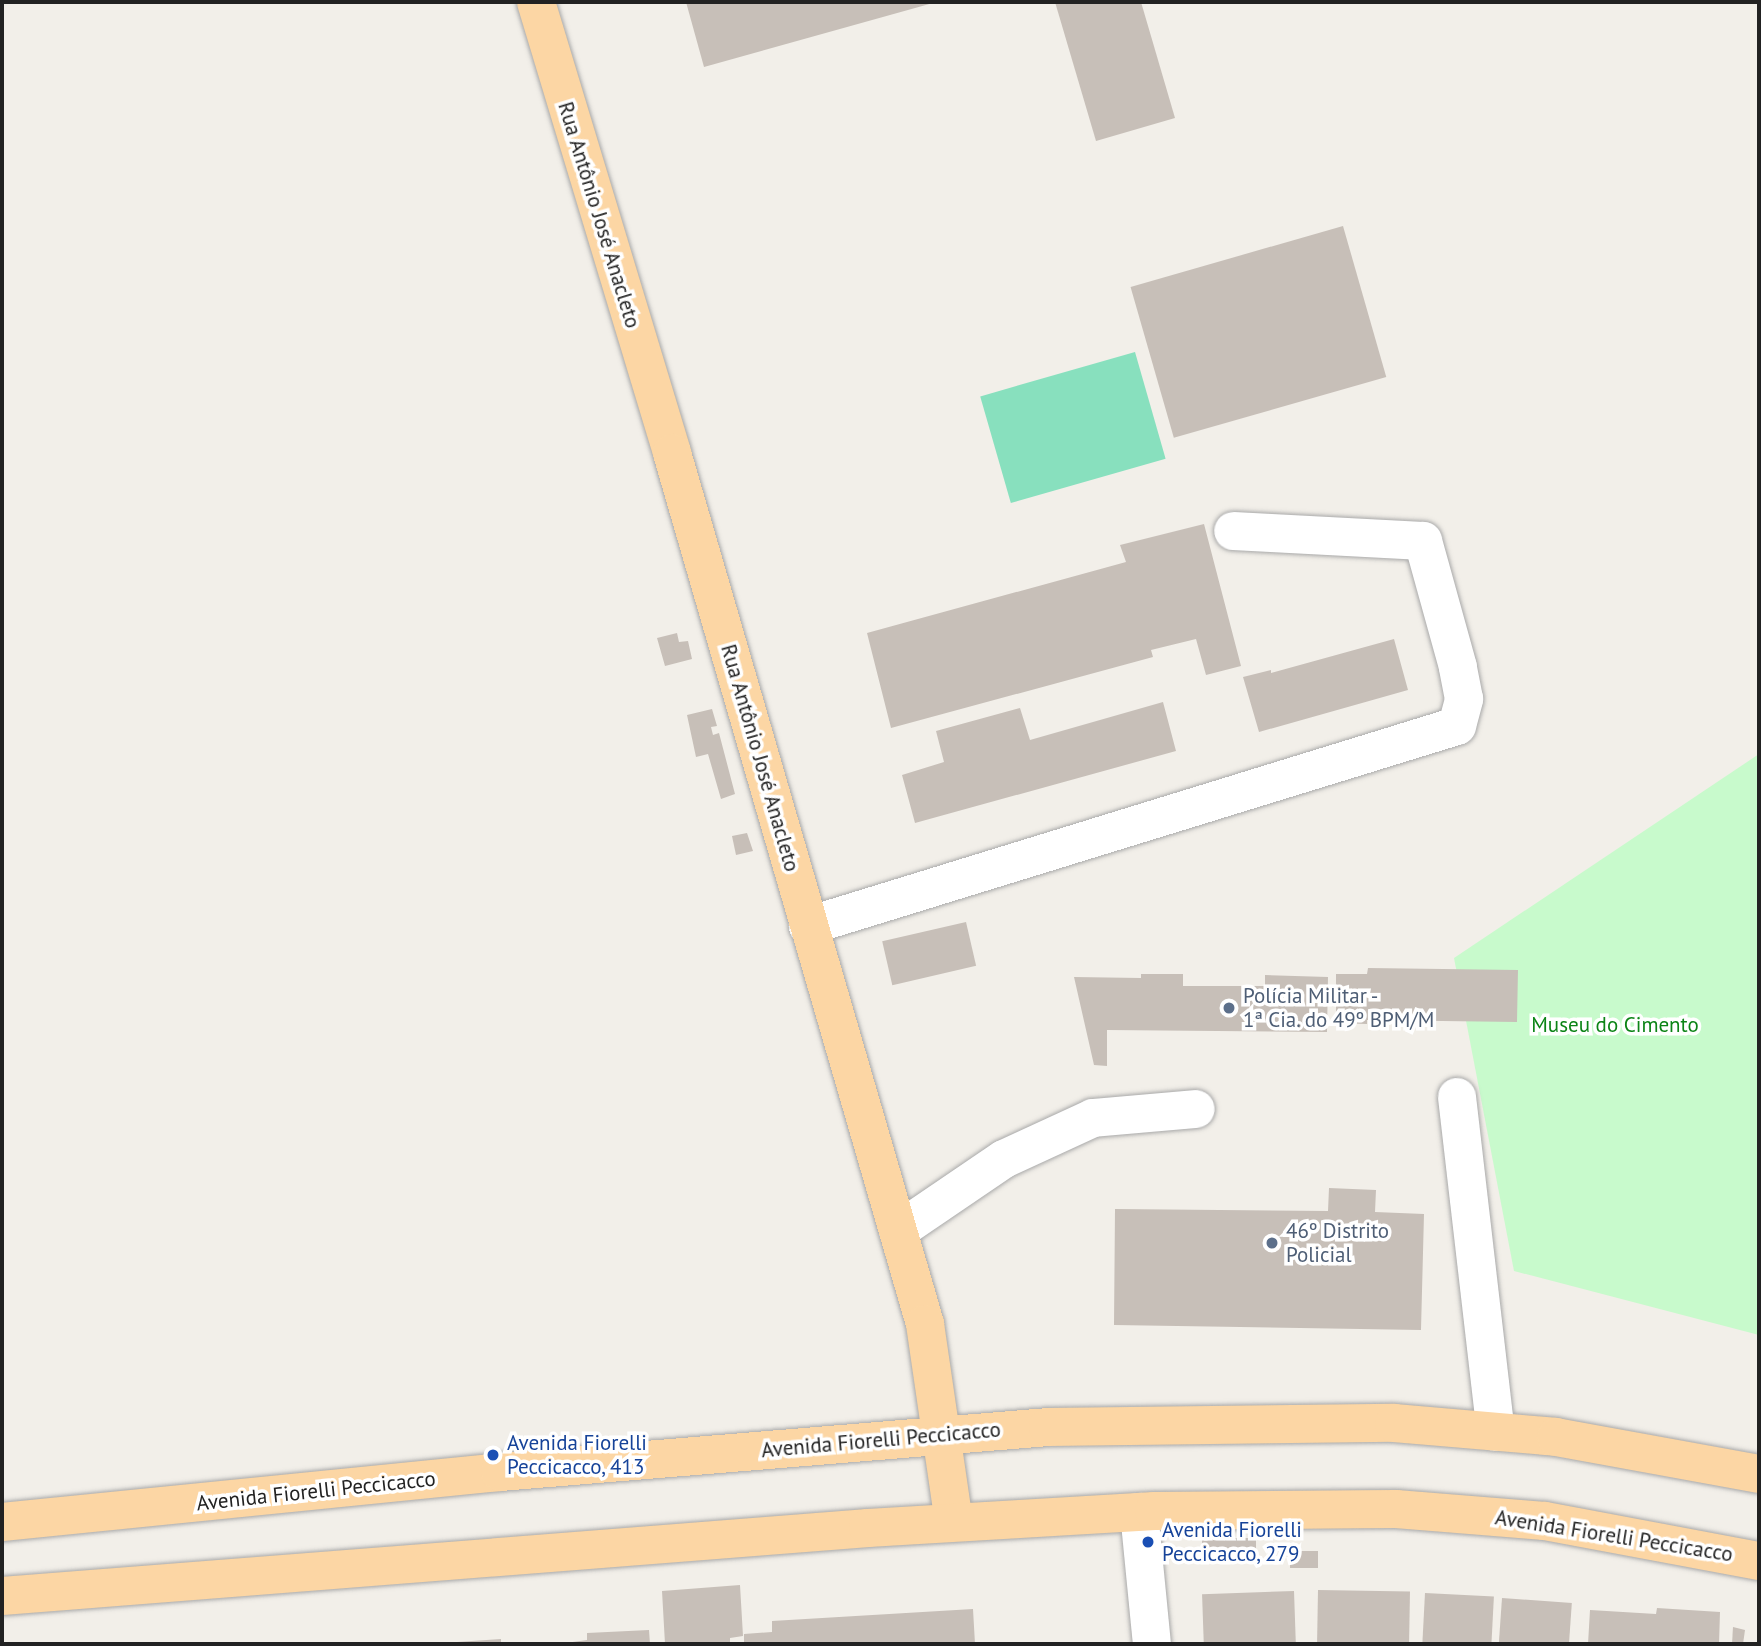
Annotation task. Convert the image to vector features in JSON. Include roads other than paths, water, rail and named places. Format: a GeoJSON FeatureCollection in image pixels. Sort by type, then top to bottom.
{"type":"FeatureCollection","features":[{"type":"Feature","properties":{"kind":"main road","name":"Rua Antônio José Anacleto"},"geometry":{"type":"LineString","coordinates":[[536,2],[676,466],[925,1324],[954,1522]]}},
{"type":"Feature","properties":{"kind":"main road","name":"Avenida Fiorelli Peccicacco"},"geometry":{"type":"LineString","coordinates":[[2,1522],[500,1472],[1048,1427],[1380,1423],[1556,1437],[1759,1474]]}},
{"type":"Feature","properties":{"kind":"main road","name":"Avenida Fiorelli Peccicacco"},"geometry":{"type":"LineString","coordinates":[[2,1596],[954,1522],[1139,1512],[1423,1511],[1545,1521],[1759,1561]]}},
{"type":"Feature","properties":{"kind":"lane"},"geometry":{"type":"LineString","coordinates":[[808,926],[1457,726],[1464,699],[1458,667],[1423,541],[1233,531]]}},
{"type":"Feature","properties":{"kind":"lane"},"geometry":{"type":"LineString","coordinates":[[1457,1097],[1496,1432]]}},
{"type":"Feature","properties":{"kind":"lane"},"geometry":{"type":"LineString","coordinates":[[898,1231],[1004,1159],[1093,1118],[1196,1109]]}},
{"type":"Feature","properties":{"kind":"lane"},"geometry":{"type":"LineString","coordinates":[[1139,1512],[1152,1644]]}},
{"type":"Feature","properties":{"kind":"place","name":"Polícia Militar - 1ª Cia. do 49º BPM/M"},"geometry":{"type":"Point","coordinates":[1229,1008]}},
{"type":"Feature","properties":{"kind":"place","name":"46º Distrito Policial"},"geometry":{"type":"Point","coordinates":[1272,1243]}},
{"type":"Feature","properties":{"kind":"place","name":"Avenida Fiorelli Peccicacco, 413"},"geometry":{"type":"Point","coordinates":[493,1455]}},
{"type":"Feature","properties":{"kind":"place","name":"Avenida Fiorelli Peccicacco, 279"},"geometry":{"type":"Point","coordinates":[1148,1542]}},
{"type":"Feature","properties":{"kind":"park label","name":"Museu do Cimento"},"geometry":{"type":"Point","coordinates":[1615,1025]}}]}
